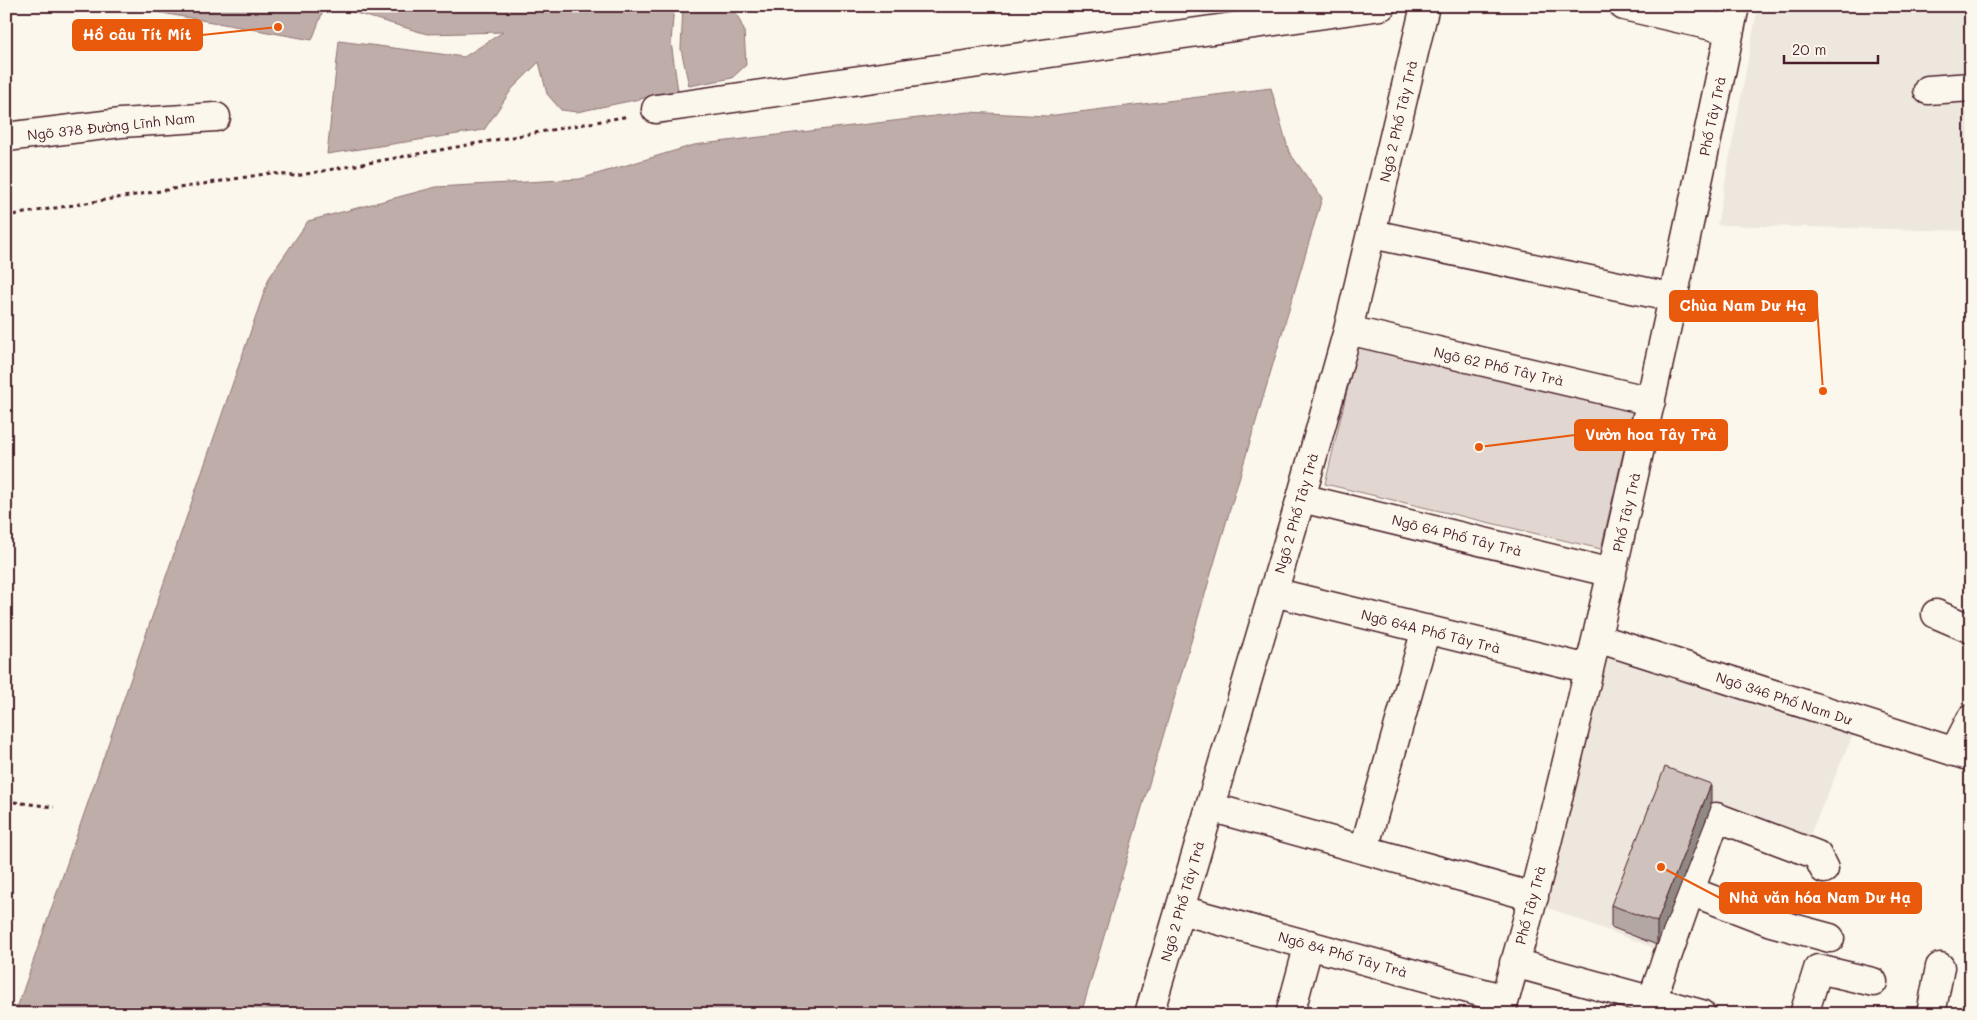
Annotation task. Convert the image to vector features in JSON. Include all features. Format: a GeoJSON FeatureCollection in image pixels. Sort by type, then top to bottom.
{"type":"FeatureCollection","features":[{"type":"Feature","properties":{"kind":"street"},"geometry":{"type":"LineString","coordinates":[[656,108],[1381,6]]}},
{"type":"Feature","properties":{"kind":"street","name":"Ngõ 2 Phố Tây Trà"},"geometry":{"type":"LineString","coordinates":[[1148,1014],[1181,910],[1348,330],[1425,6]]}},
{"type":"Feature","properties":{"kind":"street"},"geometry":{"type":"LineString","coordinates":[[1624,6],[1733,18]]}},
{"type":"Feature","properties":{"kind":"street","name":"Phố Tây Trà"},"geometry":{"type":"LineString","coordinates":[[1503,1006],[1534,897],[1597,638],[1675,298],[1733,18]]}},
{"type":"Feature","properties":{"kind":"street"},"geometry":{"type":"LineString","coordinates":[[1928,90],[1971,88]]}},
{"type":"Feature","properties":{"kind":"street","name":"Ngõ 378 Đường Lĩnh Nam"},"geometry":{"type":"LineString","coordinates":[[6,137],[122,123],[216,117]]}},
{"type":"Feature","properties":{"kind":"street"},"geometry":{"type":"LineString","coordinates":[[1372,234],[1675,298]]}},
{"type":"Feature","properties":{"kind":"street","name":"Ngõ 62 Phố Tây Trà"},"geometry":{"type":"LineString","coordinates":[[1348,330],[1651,402]]}},
{"type":"Feature","properties":{"kind":"street","name":"Ngõ 64 Phố Tây Trà"},"geometry":{"type":"LineString","coordinates":[[1301,498],[1612,573]]}},
{"type":"Feature","properties":{"kind":"street","name":"Ngõ 64A Phố Tây Trà"},"geometry":{"type":"LineString","coordinates":[[1273,592],[1589,669]]}},
{"type":"Feature","properties":{"kind":"street"},"geometry":{"type":"LineString","coordinates":[[1936,614],[1971,629]]}},
{"type":"Feature","properties":{"kind":"street"},"geometry":{"type":"LineString","coordinates":[[1364,849],[1426,629]]}},
{"type":"Feature","properties":{"kind":"street","name":"Ngõ 346 Phố Nam Dư"},"geometry":{"type":"LineString","coordinates":[[1597,638],[1963,755]]}},
{"type":"Feature","properties":{"kind":"street"},"geometry":{"type":"LineString","coordinates":[[1963,755],[1971,719]]}},
{"type":"Feature","properties":{"kind":"street"},"geometry":{"type":"LineString","coordinates":[[1210,807],[1534,897]]}},
{"type":"Feature","properties":{"kind":"street"},"geometry":{"type":"LineString","coordinates":[[1652,1000],[1716,817],[1817,855],[1824,869]]}},
{"type":"Feature","properties":{"kind":"street"},"geometry":{"type":"LineString","coordinates":[[1690,891],[1771,922],[1830,938]]}},
{"type":"Feature","properties":{"kind":"street","name":"Ngõ 84 Phố Tây Trà"},"geometry":{"type":"LineString","coordinates":[[1181,910],[1309,944],[1503,1006]]}},
{"type":"Feature","properties":{"kind":"street"},"geometry":{"type":"LineString","coordinates":[[1290,1014],[1309,944]]}},
{"type":"Feature","properties":{"kind":"street"},"geometry":{"type":"LineString","coordinates":[[1514,963],[1701,1014]]}},
{"type":"Feature","properties":{"kind":"street"},"geometry":{"type":"LineString","coordinates":[[1930,1014],[1940,967]]}},
{"type":"Feature","properties":{"kind":"street"},"geometry":{"type":"LineString","coordinates":[[1804,1014],[1818,969],[1873,982]]}},
{"type":"Feature","properties":{"kind":"path"},"geometry":{"type":"LineString","coordinates":[[6,216],[270,173],[295,176],[618,119],[656,108]]}},
{"type":"Feature","properties":{"kind":"path"},"geometry":{"type":"LineString","coordinates":[[6,801],[54,807]]}},
{"type":"Feature","properties":{"kind":"shaded area"},"geometry":{"type":"Polygon","coordinates":[[[123,6],[325,6],[312,40],[123,6]]]}},
{"type":"Feature","properties":{"kind":"shaded area"},"geometry":{"type":"Polygon","coordinates":[[[343,6],[674,6],[671,42],[678,91],[577,112],[561,110],[547,94],[539,62],[512,89],[484,130],[327,154],[339,41],[464,57],[503,32],[427,34],[342,9],[343,6]]]}},
{"type":"Feature","properties":{"kind":"shaded area"},"geometry":{"type":"Polygon","coordinates":[[[683,6],[733,6],[744,30],[746,65],[732,78],[689,86],[681,49],[683,6]]]}},
{"type":"Feature","properties":{"kind":"shaded area"},"geometry":{"type":"Polygon","coordinates":[[[1758,6],[1971,6],[1971,231],[1717,225],[1758,6]]]}},
{"type":"Feature","properties":{"kind":"shaded area"},"geometry":{"type":"Polygon","coordinates":[[[1271,88],[1289,152],[1322,198],[1081,1014],[15,1014],[269,278],[308,221],[436,187],[580,179],[694,145],[968,112],[1047,116],[1271,88]]]}},
{"type":"Feature","properties":{"kind":"shaded area"},"geometry":{"type":"Polygon","coordinates":[[[1358,345],[1633,410],[1601,549],[1325,484],[1358,345]]]}},
{"type":"Feature","properties":{"kind":"shaded area"},"geometry":{"type":"Polygon","coordinates":[[[1603,652],[1854,732],[1806,844],[1715,804],[1662,951],[1543,906],[1603,652]]]}},
{"type":"Feature","properties":{"kind":"building"},"geometry":{"type":"Polygon","coordinates":[[[1665,767],[1711,784],[1657,922],[1611,905],[1665,767]]]}},
{"type":"Feature","properties":{"kind":"place","name":"Hồ câu Tít Mít"},"geometry":{"type":"Point","coordinates":[278,27]}},
{"type":"Feature","properties":{"kind":"place","name":"Chùa Nam Dư Hạ"},"geometry":{"type":"Point","coordinates":[1823,391]}},
{"type":"Feature","properties":{"kind":"place","name":"Vườn hoa Tây Trà"},"geometry":{"type":"Point","coordinates":[1479,447]}},
{"type":"Feature","properties":{"kind":"place","name":"Nhà văn hóa Nam Dư Hạ"},"geometry":{"type":"Point","coordinates":[1661,867]}}]}
